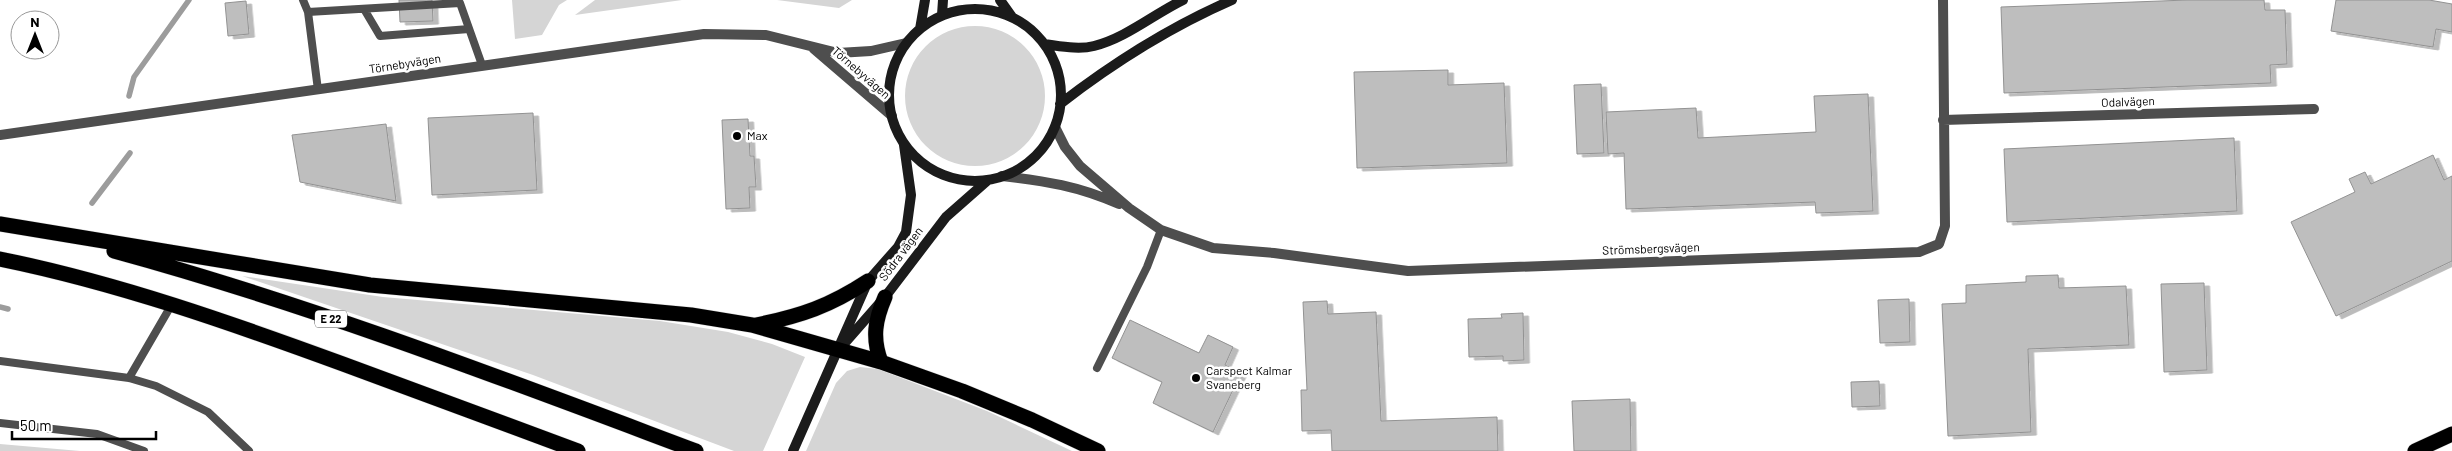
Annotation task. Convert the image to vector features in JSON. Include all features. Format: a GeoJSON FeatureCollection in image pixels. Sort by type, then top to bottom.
{"type":"FeatureCollection","features":[{"type":"Feature","properties":{"kind":"highway","name":"E 22"},"geometry":{"type":"LineString","coordinates":[[0,224],[30,230],[186,272],[278,301],[497,376],[696,451]]}},
{"type":"Feature","properties":{"kind":"highway"},"geometry":{"type":"LineString","coordinates":[[30,230],[370,285],[681,314],[752,326],[881,362],[988,402],[1098,451]]}},
{"type":"Feature","properties":{"kind":"highway"},"geometry":{"type":"LineString","coordinates":[[0,259],[102,284],[172,304],[263,335],[578,451]]}},
{"type":"Feature","properties":{"kind":"highway"},"geometry":{"type":"LineString","coordinates":[[752,326],[792,318],[830,304],[868,281]]}},
{"type":"Feature","properties":{"kind":"highway"},"geometry":{"type":"LineString","coordinates":[[881,362],[874,335],[878,313],[885,297]]}},
{"type":"Feature","properties":{"kind":"highway"},"geometry":{"type":"LineString","coordinates":[[2415,451],[2452,434]]}},
{"type":"Feature","properties":{"kind":"main road"},"geometry":{"type":"LineString","coordinates":[[920,29],[925,0]]}},
{"type":"Feature","properties":{"kind":"main road"},"geometry":{"type":"LineString","coordinates":[[942,15],[944,0]]}},
{"type":"Feature","properties":{"kind":"main road"},"geometry":{"type":"LineString","coordinates":[[1000,0],[1012,17]]}},
{"type":"Feature","properties":{"kind":"main road"},"geometry":{"type":"LineString","coordinates":[[1044,44],[1082,48],[1093,46],[1119,36],[1183,0]]}},
{"type":"Feature","properties":{"kind":"main road"},"geometry":{"type":"LineString","coordinates":[[1060,104],[1127,56],[1179,26],[1232,0]]}},
{"type":"Feature","properties":{"kind":"main road"},"geometry":{"type":"LineString","coordinates":[[976,9],[1012,17],[1030,29],[1044,44],[1058,73],[1060,104],[1054,127],[1046,143],[1034,157],[1019,168],[1002,176],[989,180],[967,180],[936,172],[918,159],[904,143],[892,116],[889,91],[894,65],[906,43],[920,29],[942,15],[976,9]]}},
{"type":"Feature","properties":{"kind":"main road","name":"Södra vägen"},"geometry":{"type":"LineString","coordinates":[[793,451],[868,281],[898,247],[906,232],[911,195],[904,143]]}},
{"type":"Feature","properties":{"kind":"main road","name":"Södra vägen"},"geometry":{"type":"LineString","coordinates":[[839,350],[885,297],[946,217],[989,180]]}},
{"type":"Feature","properties":{"kind":"street","name":"Strömsbergsvägen"},"geometry":{"type":"LineString","coordinates":[[1054,127],[1064,147],[1080,166],[1129,208],[1161,230],[1212,248],[1274,253],[1408,271],[1920,252],[1939,244],[1945,226],[1943,0]]}},
{"type":"Feature","properties":{"kind":"street","name":"Törnebyvägen"},"geometry":{"type":"LineString","coordinates":[[0,135],[482,65],[723,33],[766,35],[838,53],[858,53],[906,43]]}},
{"type":"Feature","properties":{"kind":"street","name":"Törnebyvägen"},"geometry":{"type":"LineString","coordinates":[[814,48],[892,116]]}},
{"type":"Feature","properties":{"kind":"street","name":"Odalvägen"},"geometry":{"type":"LineString","coordinates":[[1943,120],[2314,110]]}},
{"type":"Feature","properties":{"kind":"street","name":"Strömsbergsvägen"},"geometry":{"type":"LineString","coordinates":[[1002,176],[1067,185],[1089,191],[1129,208]]}},
{"type":"Feature","properties":{"kind":"lane"},"geometry":{"type":"LineString","coordinates":[[303,0],[308,12],[318,90]]}},
{"type":"Feature","properties":{"kind":"lane"},"geometry":{"type":"LineString","coordinates":[[308,12],[460,1],[482,65]]}},
{"type":"Feature","properties":{"kind":"lane"},"geometry":{"type":"LineString","coordinates":[[364,9],[380,36],[470,29]]}},
{"type":"Feature","properties":{"kind":"lane"},"geometry":{"type":"LineString","coordinates":[[1097,368],[1147,267],[1161,230]]}},
{"type":"Feature","properties":{"kind":"lane"},"geometry":{"type":"LineString","coordinates":[[129,378],[172,304]]}},
{"type":"Feature","properties":{"kind":"lane"},"geometry":{"type":"LineString","coordinates":[[0,361],[129,378],[156,386],[208,412],[249,451]]}},
{"type":"Feature","properties":{"kind":"lane"},"geometry":{"type":"LineString","coordinates":[[0,423],[97,434],[144,451]]}},
{"type":"Feature","properties":{"kind":"shaded area"},"geometry":{"type":"Polygon","coordinates":[[[512,0],[567,0],[559,5],[542,35],[515,39],[512,0]]]}},
{"type":"Feature","properties":{"kind":"shaded area"},"geometry":{"type":"Polygon","coordinates":[[[595,0],[682,0],[575,15],[595,0]]]}},
{"type":"Feature","properties":{"kind":"shaded area"},"geometry":{"type":"Polygon","coordinates":[[[777,0],[852,0],[839,8],[777,0]]]}},
{"type":"Feature","properties":{"kind":"shaded area"},"geometry":{"type":"Polygon","coordinates":[[[975,26],[989,27],[1002,31],[1025,46],[1040,69],[1044,82],[1044,110],[1040,123],[1025,146],[1002,161],[989,165],[975,166],[961,165],[948,161],[925,146],[910,123],[906,110],[905,96],[906,82],[910,69],[925,46],[948,31],[961,27],[975,26]]]}},
{"type":"Feature","properties":{"kind":"shaded area"},"geometry":{"type":"Polygon","coordinates":[[[242,276],[383,297],[660,321],[728,332],[772,344],[805,357],[763,451],[734,451],[533,375],[242,276]]]}},
{"type":"Feature","properties":{"kind":"shaded area"},"geometry":{"type":"Polygon","coordinates":[[[860,367],[878,369],[987,411],[1072,451],[806,451],[836,383],[847,371],[860,367]]]}},
{"type":"Feature","properties":{"kind":"shaded area"},"geometry":{"type":"Polygon","coordinates":[[[0,444],[80,451],[0,451],[0,444]]]}},
{"type":"Feature","properties":{"kind":"building"},"geometry":{"type":"Polygon","coordinates":[[[399,0],[432,0],[433,21],[400,22],[399,0]]]}},
{"type":"Feature","properties":{"kind":"building"},"geometry":{"type":"Polygon","coordinates":[[[2187,0],[2264,0],[2265,10],[2285,10],[2287,64],[2270,65],[2271,83],[2004,93],[2001,7],[2187,0]]]}},
{"type":"Feature","properties":{"kind":"building"},"geometry":{"type":"Polygon","coordinates":[[[2336,0],[2429,0],[2452,4],[2452,32],[2436,29],[2433,47],[2331,31],[2336,0]]]}},
{"type":"Feature","properties":{"kind":"building"},"geometry":{"type":"Polygon","coordinates":[[[246,1],[249,34],[228,36],[225,3],[246,1]]]}},
{"type":"Feature","properties":{"kind":"building"},"geometry":{"type":"Polygon","coordinates":[[[1448,70],[1448,85],[1504,83],[1507,163],[1357,168],[1354,72],[1448,70]]]}},
{"type":"Feature","properties":{"kind":"building"},"geometry":{"type":"Polygon","coordinates":[[[1601,84],[1604,153],[1577,154],[1574,85],[1601,84]]]}},
{"type":"Feature","properties":{"kind":"building"},"geometry":{"type":"Polygon","coordinates":[[[1868,94],[1873,211],[1816,213],[1815,202],[1626,209],[1624,153],[1608,154],[1606,112],[1696,108],[1698,138],[1816,132],[1814,96],[1868,94]]]}},
{"type":"Feature","properties":{"kind":"building"},"geometry":{"type":"Polygon","coordinates":[[[533,113],[537,190],[432,195],[428,118],[533,113]]]}},
{"type":"Feature","properties":{"kind":"building"},"geometry":{"type":"Polygon","coordinates":[[[748,119],[750,156],[754,156],[756,187],[749,187],[750,208],[726,209],[722,120],[748,119]]]}},
{"type":"Feature","properties":{"kind":"building"},"geometry":{"type":"Polygon","coordinates":[[[386,124],[396,201],[300,182],[292,135],[386,124]]]}},
{"type":"Feature","properties":{"kind":"building"},"geometry":{"type":"Polygon","coordinates":[[[2234,138],[2237,211],[2007,222],[2004,149],[2234,138]]]}},
{"type":"Feature","properties":{"kind":"building"},"geometry":{"type":"Polygon","coordinates":[[[2433,155],[2444,180],[2452,176],[2452,261],[2336,316],[2291,222],[2355,192],[2349,179],[2365,172],[2371,184],[2433,155]]]}},
{"type":"Feature","properties":{"kind":"building"},"geometry":{"type":"Polygon","coordinates":[[[2058,275],[2059,288],[2126,286],[2129,345],[2028,349],[2031,432],[1948,436],[1942,304],[1966,303],[1966,285],[2026,282],[2026,276],[2058,275]]]}},
{"type":"Feature","properties":{"kind":"building"},"geometry":{"type":"Polygon","coordinates":[[[2204,283],[2207,370],[2164,372],[2161,284],[2204,283]]]}},
{"type":"Feature","properties":{"kind":"building"},"geometry":{"type":"Polygon","coordinates":[[[1909,299],[1910,342],[1880,343],[1878,300],[1909,299]]]}},
{"type":"Feature","properties":{"kind":"building"},"geometry":{"type":"Polygon","coordinates":[[[1327,301],[1328,314],[1376,312],[1381,421],[1497,417],[1498,451],[1332,451],[1331,430],[1302,431],[1301,390],[1307,390],[1303,302],[1327,301]]]}},
{"type":"Feature","properties":{"kind":"building"},"geometry":{"type":"Polygon","coordinates":[[[1523,313],[1524,360],[1503,361],[1503,356],[1469,357],[1468,319],[1502,318],[1501,314],[1523,313]]]}},
{"type":"Feature","properties":{"kind":"building","name":"Carspect Kalmar Svaneberg"},"geometry":{"type":"Polygon","coordinates":[[[1130,320],[1199,353],[1208,335],[1233,347],[1225,365],[1241,373],[1213,432],[1153,403],[1162,382],[1112,358],[1130,320]]]}},
{"type":"Feature","properties":{"kind":"building"},"geometry":{"type":"Polygon","coordinates":[[[1879,381],[1880,406],[1852,407],[1851,382],[1879,381]]]}},
{"type":"Feature","properties":{"kind":"building"},"geometry":{"type":"Polygon","coordinates":[[[1630,399],[1631,451],[1574,451],[1572,401],[1630,399]]]}},
{"type":"Feature","properties":{"kind":"waterway"},"geometry":{"type":"LineString","coordinates":[[129,96],[134,77],[189,0]]}},
{"type":"Feature","properties":{"kind":"waterway"},"geometry":{"type":"LineString","coordinates":[[92,203],[130,153]]}},
{"type":"Feature","properties":{"kind":"waterway"},"geometry":{"type":"LineString","coordinates":[[0,307],[8,309]]}},
{"type":"Feature","properties":{"kind":"place","name":"Max"},"geometry":{"type":"Point","coordinates":[737,136]}},
{"type":"Feature","properties":{"kind":"place","name":"Carspect Kalmar Svaneberg"},"geometry":{"type":"Point","coordinates":[1196,378]}}]}
